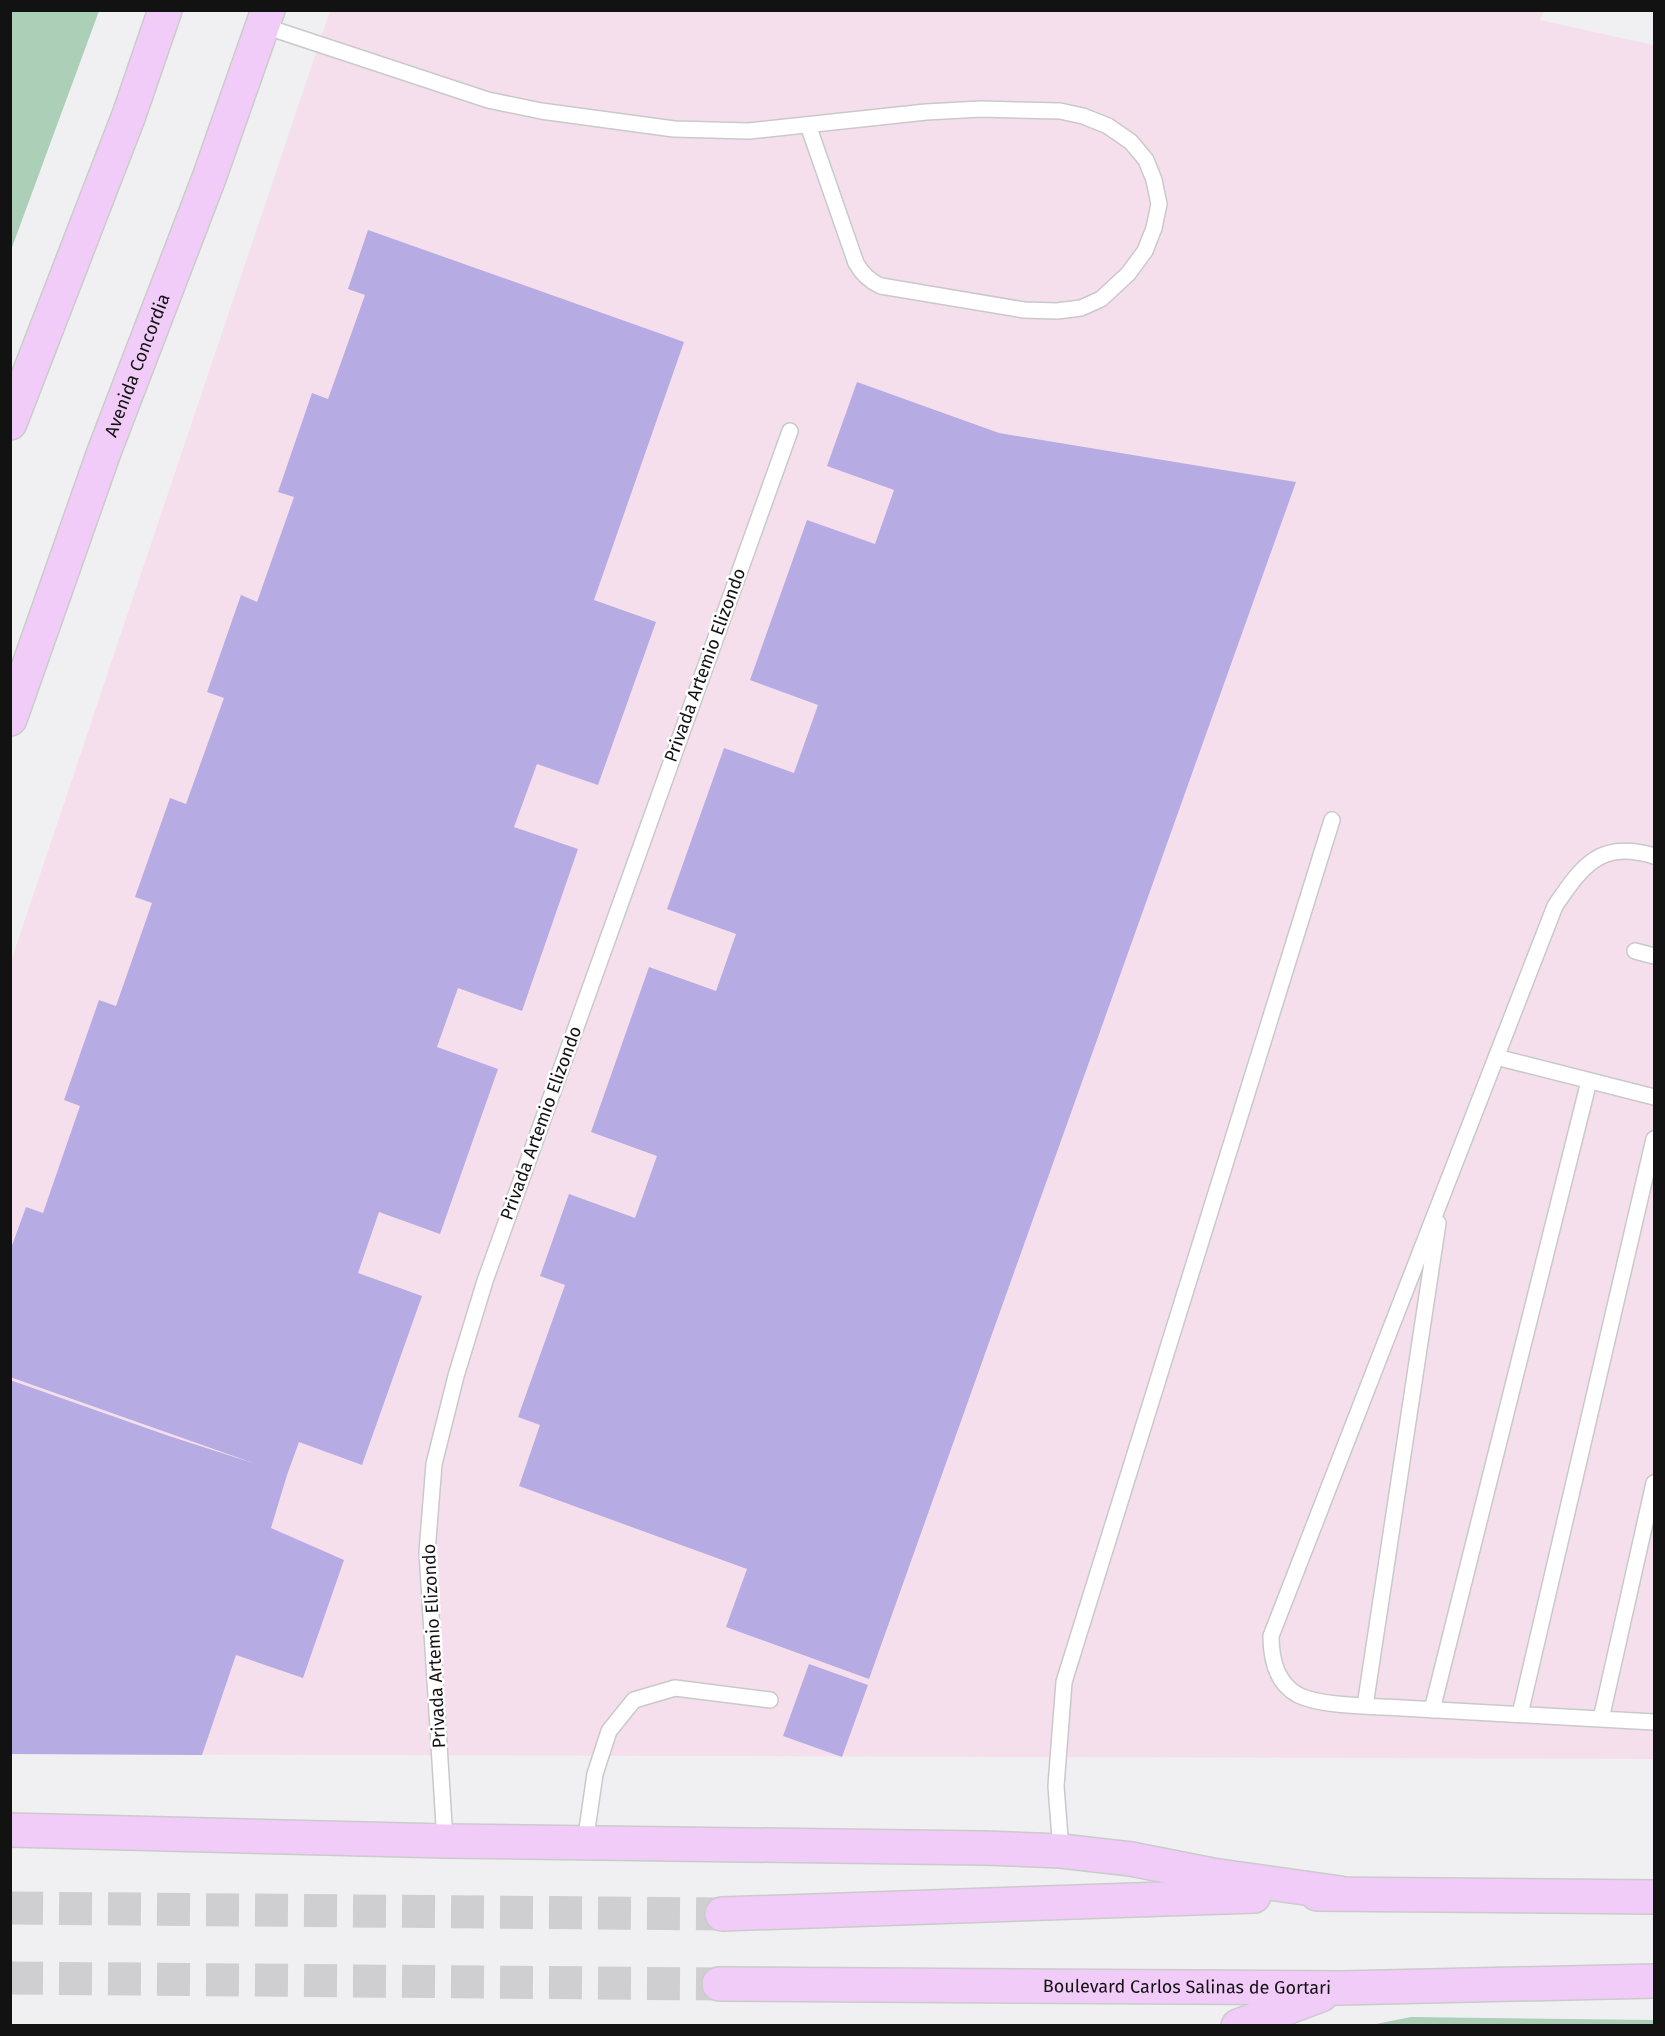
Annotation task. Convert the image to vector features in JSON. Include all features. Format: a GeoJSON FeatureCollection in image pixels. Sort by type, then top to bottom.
{"type":"FeatureCollection","features":[{"type":"Feature","properties":{"kind":"main road"},"geometry":{"type":"LineString","coordinates":[[10,423],[129,115],[165,10]]}},
{"type":"Feature","properties":{"kind":"main road","name":"Avenida Concordia"},"geometry":{"type":"LineString","coordinates":[[10,719],[104,452],[209,178],[266,18]]}},
{"type":"Feature","properties":{"kind":"main road"},"geometry":{"type":"LineString","coordinates":[[10,1830],[445,1841],[1061,1851],[1131,1859],[1212,1875],[1340,1893]]}},
{"type":"Feature","properties":{"kind":"main road"},"geometry":{"type":"LineString","coordinates":[[722,1914],[1340,1893],[1654,1897]]}},
{"type":"Feature","properties":{"kind":"main road","name":"Boulevard Carlos Salinas de Gortari"},"geometry":{"type":"LineString","coordinates":[[719,1984],[1341,1988],[1654,1981]]}},
{"type":"Feature","properties":{"kind":"main road"},"geometry":{"type":"LineString","coordinates":[[1238,2025],[1341,1988]]}},
{"type":"Feature","properties":{"kind":"lane"},"geometry":{"type":"LineString","coordinates":[[266,18],[488,100],[541,111],[674,129],[749,131],[926,112],[981,109],[1060,111],[1083,116],[1108,126],[1131,142],[1146,160],[1154,180],[1159,204],[1154,228],[1145,251],[1128,274],[1101,299],[1081,308],[1057,311],[1024,310],[881,286],[862,273],[856,263],[808,125]]}},
{"type":"Feature","properties":{"kind":"lane","name":"Privada Artemio Elizondo"},"geometry":{"type":"LineString","coordinates":[[445,1841],[427,1552],[434,1464],[456,1376],[485,1281],[790,430]]}},
{"type":"Feature","properties":{"kind":"lane"},"geometry":{"type":"LineString","coordinates":[[1061,1851],[1056,1786],[1064,1682],[1332,820]]}},
{"type":"Feature","properties":{"kind":"lane"},"geometry":{"type":"LineString","coordinates":[[1654,856],[1624,850],[1606,853],[1589,863],[1574,879],[1555,906],[1271,1636],[1271,1655],[1278,1676],[1296,1694],[1312,1701],[1654,1722]]}},
{"type":"Feature","properties":{"kind":"lane"},"geometry":{"type":"LineString","coordinates":[[1635,951],[1654,956]]}},
{"type":"Feature","properties":{"kind":"lane"},"geometry":{"type":"LineString","coordinates":[[1496,1057],[1654,1097]]}},
{"type":"Feature","properties":{"kind":"lane"},"geometry":{"type":"LineString","coordinates":[[1432,1710],[1589,1081]]}},
{"type":"Feature","properties":{"kind":"lane"},"geometry":{"type":"LineString","coordinates":[[1520,1714],[1654,1139]]}},
{"type":"Feature","properties":{"kind":"lane"},"geometry":{"type":"LineString","coordinates":[[1365,1706],[1442,1197]]}},
{"type":"Feature","properties":{"kind":"lane"},"geometry":{"type":"LineString","coordinates":[[1600,1719],[1654,1483]]}},
{"type":"Feature","properties":{"kind":"lane"},"geometry":{"type":"LineString","coordinates":[[585,1843],[595,1774],[609,1731],[634,1700],[675,1688],[770,1700]]}},
{"type":"Feature","properties":{"kind":"shaded area"},"geometry":{"type":"Polygon","coordinates":[[[1544,10],[1540,20],[1654,45],[1654,1759],[11,1754],[11,961],[330,11],[1544,10]]]}},
{"type":"Feature","properties":{"kind":"green space"},"geometry":{"type":"Polygon","coordinates":[[[10,11],[99,11],[11,250],[10,11]]]}},
{"type":"Feature","properties":{"kind":"green space"},"geometry":{"type":"Polygon","coordinates":[[[1411,2017],[1654,2020],[1654,2025],[1371,2025],[1411,2017]]]}},
{"type":"Feature","properties":{"kind":"building"},"geometry":{"type":"Polygon","coordinates":[[[368,230],[684,342],[594,600],[656,622],[598,785],[537,764],[514,827],[578,849],[522,1011],[458,988],[437,1047],[498,1069],[440,1234],[379,1212],[358,1273],[422,1296],[362,1465],[299,1442],[287,1475],[271,1528],[344,1560],[303,1678],[236,1655],[202,1755],[10,1754],[10,1380],[256,1464],[10,1377],[10,1251],[26,1207],[43,1213],[80,1106],[64,1100],[99,1000],[116,1006],[152,903],[135,897],[170,798],[186,804],[224,698],[207,692],[241,595],[257,602],[294,497],[278,492],[312,393],[328,399],[365,295],[348,289],[368,230]]]}},
{"type":"Feature","properties":{"kind":"building"},"geometry":{"type":"Polygon","coordinates":[[[857,382],[999,433],[1296,482],[869,1679],[726,1627],[747,1569],[519,1486],[540,1425],[518,1417],[565,1285],[540,1276],[569,1194],[635,1218],[657,1156],[591,1132],[649,967],[716,991],[736,934],[667,909],[724,748],[794,773],[818,705],[750,680],[807,520],[875,544],[894,490],[827,466],[857,382]]]}},
{"type":"Feature","properties":{"kind":"building"},"geometry":{"type":"Polygon","coordinates":[[[809,1664],[868,1685],[842,1757],[783,1736],[809,1664]]]}},
{"type":"Feature","properties":{"kind":"tunnel"},"geometry":{"type":"LineString","coordinates":[[10,1908],[722,1914]]}},
{"type":"Feature","properties":{"kind":"tunnel"},"geometry":{"type":"LineString","coordinates":[[10,1978],[719,1984]]}}]}
